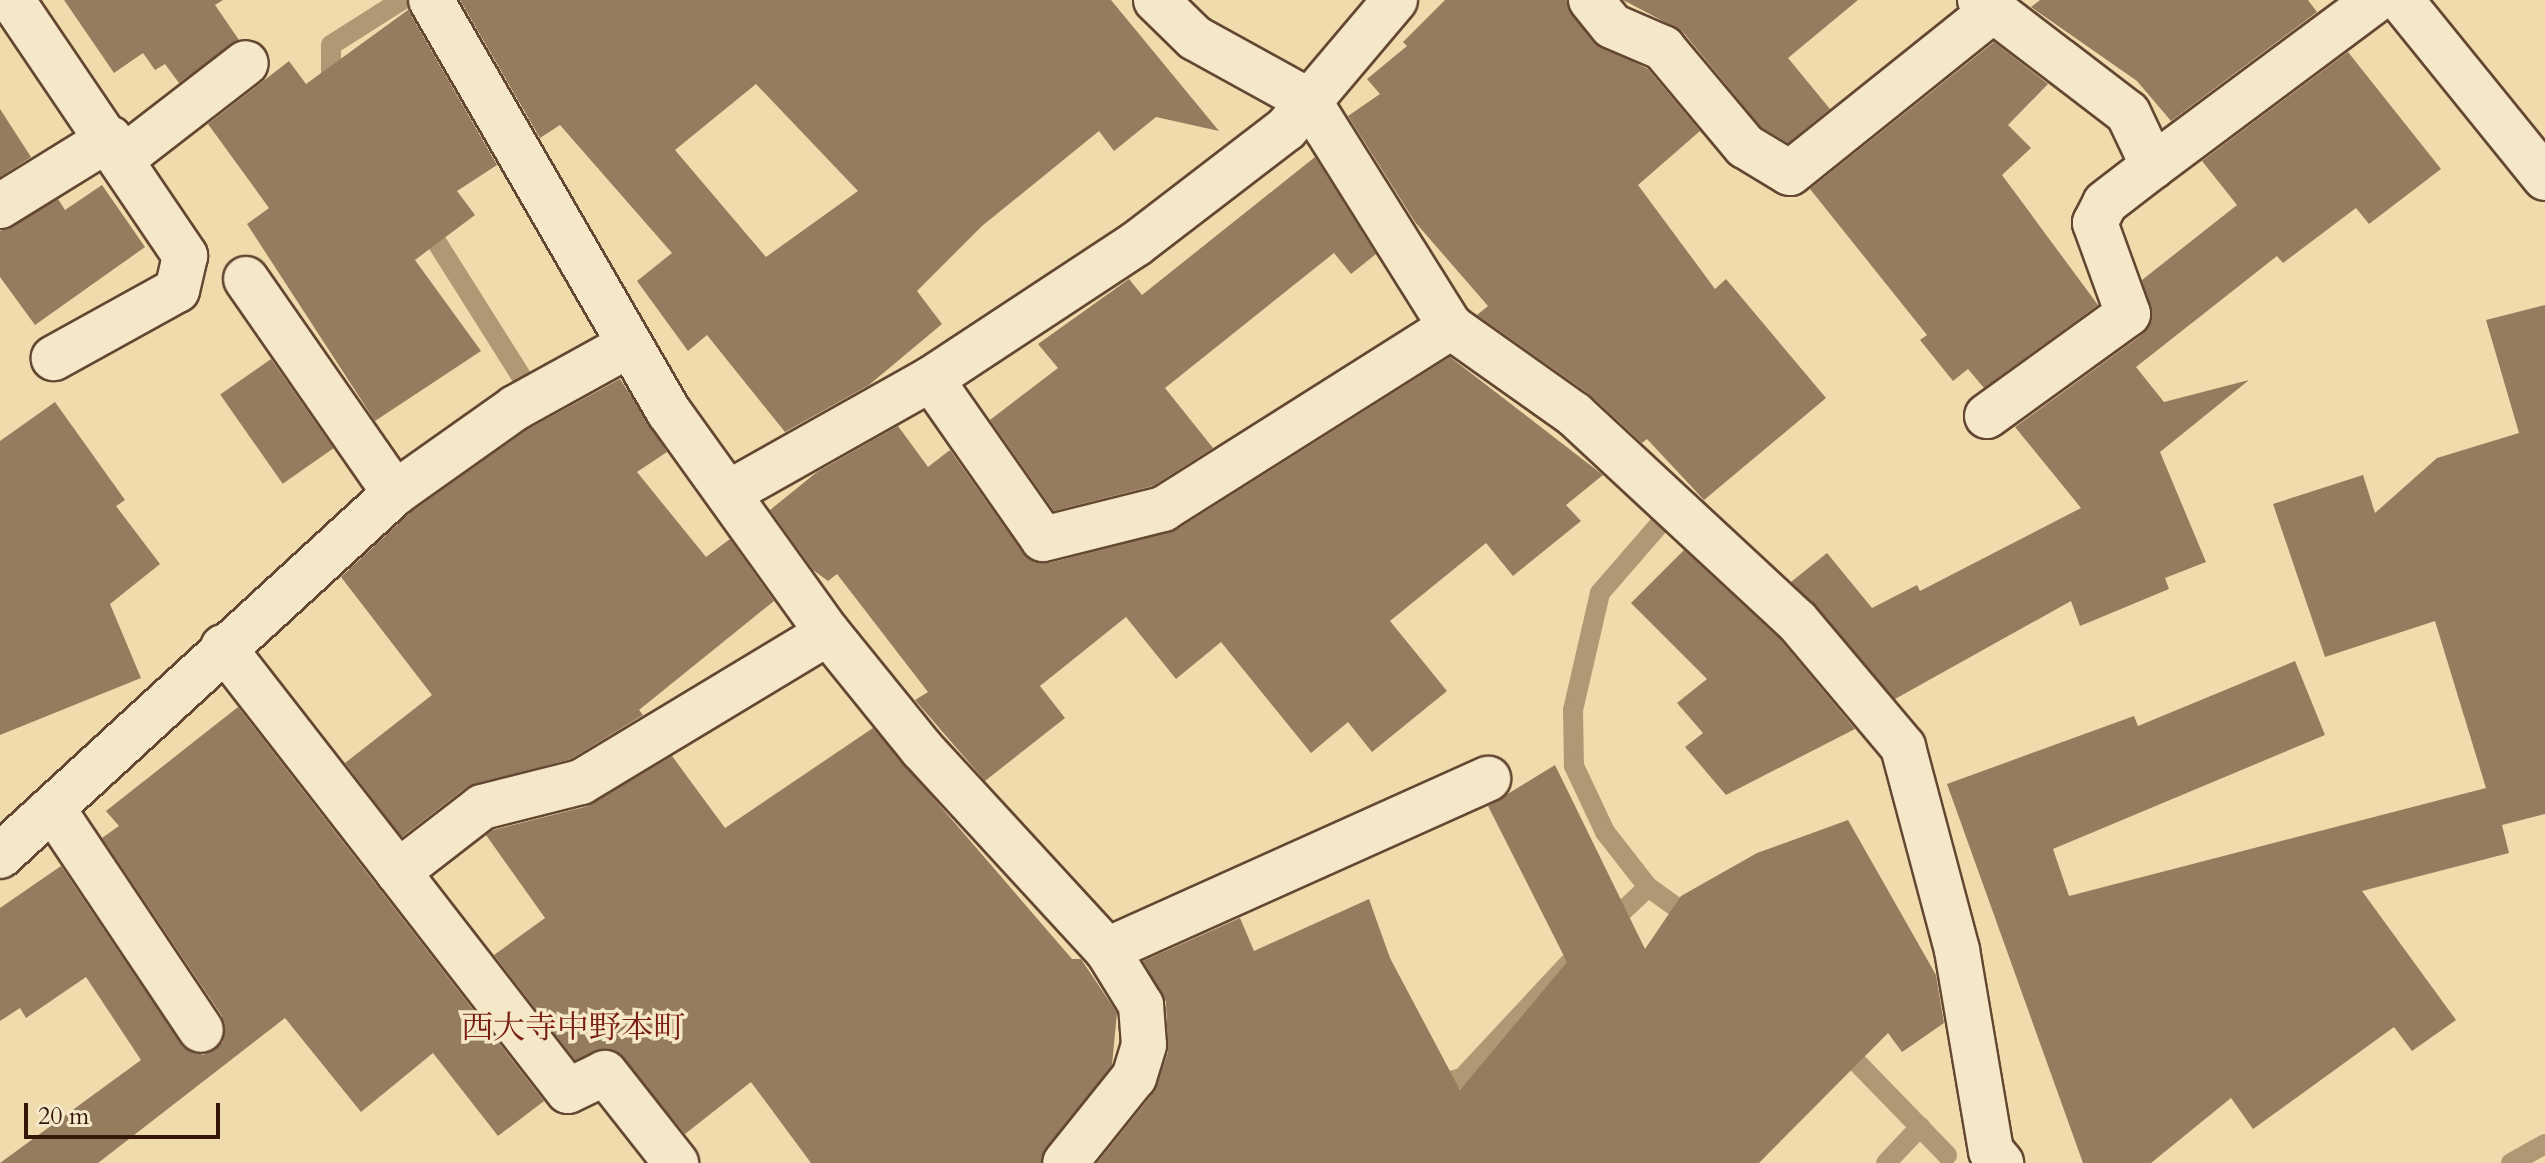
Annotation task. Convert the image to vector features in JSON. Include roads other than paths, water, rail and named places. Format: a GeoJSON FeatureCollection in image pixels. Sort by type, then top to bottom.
{"type":"FeatureCollection","features":[{"type":"Feature","properties":{"kind":"street"},"geometry":{"type":"LineString","coordinates":[[0,4],[6,0]]}},
{"type":"Feature","properties":{"kind":"street"},"geometry":{"type":"LineString","coordinates":[[12,0],[116,148],[185,256],[177,290],[54,358]]}},
{"type":"Feature","properties":{"kind":"street"},"geometry":{"type":"LineString","coordinates":[[431,0],[669,412],[732,491],[828,633],[922,749],[1107,950],[1141,1005],[1144,1045],[1134,1077],[1065,1163]]}},
{"type":"Feature","properties":{"kind":"street"},"geometry":{"type":"LineString","coordinates":[[1156,0],[1195,38],[1309,101],[1451,327],[1574,414],[1797,621],[1903,747],[1957,950],[1991,1151],[2001,1163]]}},
{"type":"Feature","properties":{"kind":"street"},"geometry":{"type":"LineString","coordinates":[[732,491],[931,379],[1136,244],[1286,129],[1395,0]]}},
{"type":"Feature","properties":{"kind":"street"},"geometry":{"type":"LineString","coordinates":[[1591,0],[1612,26],[1663,48],[1745,146],[1790,173],[1985,6],[2128,113],[2153,166]]}},
{"type":"Feature","properties":{"kind":"street"},"geometry":{"type":"LineString","coordinates":[[1987,416],[2128,314],[2095,223],[2105,203],[2376,0]]}},
{"type":"Feature","properties":{"kind":"street"},"geometry":{"type":"LineString","coordinates":[[2401,0],[2545,178]]}},
{"type":"Feature","properties":{"kind":"street"},"geometry":{"type":"LineString","coordinates":[[0,206],[116,148],[246,63]]}},
{"type":"Feature","properties":{"kind":"street"},"geometry":{"type":"LineString","coordinates":[[246,279],[395,493]]}},
{"type":"Feature","properties":{"kind":"street"},"geometry":{"type":"LineString","coordinates":[[931,379],[1043,539],[1163,509],[1451,327]]}},
{"type":"Feature","properties":{"kind":"street"},"geometry":{"type":"LineString","coordinates":[[0,856],[55,812],[223,647],[395,493],[515,408],[629,345]]}},
{"type":"Feature","properties":{"kind":"street"},"geometry":{"type":"LineString","coordinates":[[398,872],[482,807],[581,782],[828,633]]}},
{"type":"Feature","properties":{"kind":"street"},"geometry":{"type":"LineString","coordinates":[[223,647],[568,1091],[605,1073],[676,1163]]}},
{"type":"Feature","properties":{"kind":"street"},"geometry":{"type":"LineString","coordinates":[[1107,950],[1488,779]]}},
{"type":"Feature","properties":{"kind":"street"},"geometry":{"type":"LineString","coordinates":[[55,812],[201,1030]]}},
{"type":"Feature","properties":{"kind":"waterway"},"geometry":{"type":"LineString","coordinates":[[341,90],[331,73],[331,45],[402,0]]}},
{"type":"Feature","properties":{"kind":"waterway"},"geometry":{"type":"LineString","coordinates":[[424,222],[523,379]]}},
{"type":"Feature","properties":{"kind":"waterway"},"geometry":{"type":"LineString","coordinates":[[1658,526],[1600,593],[1573,710],[1574,766],[1605,832],[1648,887],[1697,922]]}},
{"type":"Feature","properties":{"kind":"waterway"},"geometry":{"type":"LineString","coordinates":[[1608,925],[1648,887]]}},
{"type":"Feature","properties":{"kind":"waterway"},"geometry":{"type":"LineString","coordinates":[[1430,1086],[1462,1078],[1570,962]]}},
{"type":"Feature","properties":{"kind":"waterway"},"geometry":{"type":"LineString","coordinates":[[1839,1044],[1947,1155]]}},
{"type":"Feature","properties":{"kind":"waterway"},"geometry":{"type":"LineString","coordinates":[[1886,1163],[1920,1127]]}},
{"type":"Feature","properties":{"kind":"waterway"},"geometry":{"type":"LineString","coordinates":[[2511,1163],[2545,1144]]}},
{"type":"Feature","properties":{"kind":"district","name":"西大寺中野本町"},"geometry":{"type":"Point","coordinates":[573,1028]}}]}
